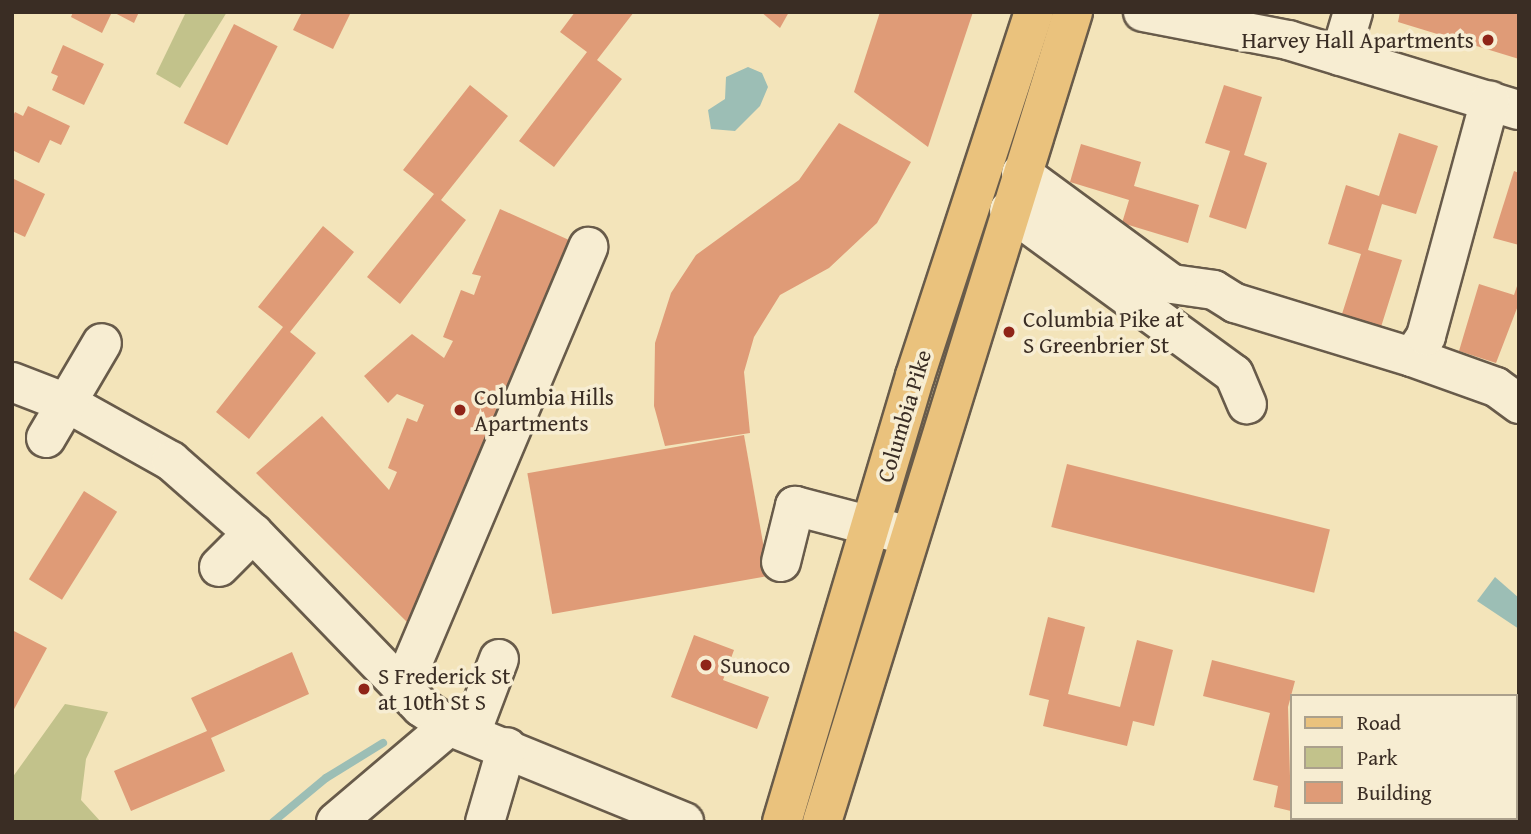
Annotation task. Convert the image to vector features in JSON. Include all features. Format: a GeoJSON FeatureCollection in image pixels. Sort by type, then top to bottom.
{"type":"FeatureCollection","features":[{"type":"Feature","properties":{"kind":"main road","name":"Columbia Pike"},"geometry":{"type":"LineString","coordinates":[[782,822],[871,526],[1034,12]]}},
{"type":"Feature","properties":{"kind":"main road","name":"Columbia Pike"},"geometry":{"type":"LineString","coordinates":[[822,822],[1009,210],[1073,12]]}},
{"type":"Feature","properties":{"kind":"street"},"geometry":{"type":"LineString","coordinates":[[1143,12],[1292,26],[1340,56],[1504,105],[1426,336],[1412,358]]}},
{"type":"Feature","properties":{"kind":"street"},"geometry":{"type":"LineString","coordinates":[[1340,56],[1353,12]]}},
{"type":"Feature","properties":{"kind":"street"},"geometry":{"type":"LineString","coordinates":[[1021,173],[1172,284],[1214,290],[1235,303],[1496,387],[1519,404]]}},
{"type":"Feature","properties":{"kind":"street"},"geometry":{"type":"LineString","coordinates":[[1009,210],[1234,374],[1247,404]]}},
{"type":"Feature","properties":{"kind":"street"},"geometry":{"type":"LineString","coordinates":[[402,688],[588,247]]}},
{"type":"Feature","properties":{"kind":"street"},"geometry":{"type":"LineString","coordinates":[[46,438],[69,404],[102,343]]}},
{"type":"Feature","properties":{"kind":"street"},"geometry":{"type":"LineString","coordinates":[[12,382],[69,404],[170,461],[253,533],[402,688],[460,729],[684,822]]}},
{"type":"Feature","properties":{"kind":"street"},"geometry":{"type":"LineString","coordinates":[[781,562],[795,506],[909,536]]}},
{"type":"Feature","properties":{"kind":"street"},"geometry":{"type":"LineString","coordinates":[[219,567],[253,533]]}},
{"type":"Feature","properties":{"kind":"street"},"geometry":{"type":"LineString","coordinates":[[336,822],[460,729],[499,659]]}},
{"type":"Feature","properties":{"kind":"street"},"geometry":{"type":"LineString","coordinates":[[485,822],[508,747]]}},
{"type":"Feature","properties":{"kind":"green space"},"geometry":{"type":"Polygon","coordinates":[[[186,12],[227,12],[180,88],[156,74],[186,12]]]}},
{"type":"Feature","properties":{"kind":"green space"},"geometry":{"type":"Polygon","coordinates":[[[65,704],[108,712],[86,759],[81,800],[101,822],[12,822],[12,778],[65,704]]]}},
{"type":"Feature","properties":{"kind":"water"},"geometry":{"type":"Polygon","coordinates":[[[748,67],[762,73],[768,87],[760,106],[735,131],[711,129],[708,110],[725,99],[726,77],[748,67]]]}},
{"type":"Feature","properties":{"kind":"water"},"geometry":{"type":"Polygon","coordinates":[[[1495,577],[1519,598],[1519,629],[1477,601],[1495,577]]]}},
{"type":"Feature","properties":{"kind":"building"},"geometry":{"type":"Polygon","coordinates":[[[73,12],[112,12],[102,33],[71,17],[73,12]]]}},
{"type":"Feature","properties":{"kind":"building"},"geometry":{"type":"Polygon","coordinates":[[[113,12],[139,12],[134,23],[113,12]]]}},
{"type":"Feature","properties":{"kind":"building"},"geometry":{"type":"Polygon","coordinates":[[[302,12],[351,12],[333,49],[293,30],[302,12]]]}},
{"type":"Feature","properties":{"kind":"building"},"geometry":{"type":"Polygon","coordinates":[[[575,12],[634,12],[597,60],[622,79],[554,167],[519,141],[587,52],[560,32],[575,12]]]}},
{"type":"Feature","properties":{"kind":"building"},"geometry":{"type":"Polygon","coordinates":[[[761,12],[789,12],[780,28],[761,12]]]}},
{"type":"Feature","properties":{"kind":"building"},"geometry":{"type":"Polygon","coordinates":[[[880,12],[973,12],[928,147],[854,92],[880,12]]]}},
{"type":"Feature","properties":{"kind":"building","name":"Harvey Hall Apartments"},"geometry":{"type":"Polygon","coordinates":[[[1400,12],[1519,12],[1519,59],[1398,22],[1400,12]]]}},
{"type":"Feature","properties":{"kind":"building"},"geometry":{"type":"Polygon","coordinates":[[[234,24],[278,46],[227,145],[184,123],[234,24]]]}},
{"type":"Feature","properties":{"kind":"building"},"geometry":{"type":"Polygon","coordinates":[[[63,45],[104,64],[84,105],[52,90],[58,76],[51,73],[63,45]]]}},
{"type":"Feature","properties":{"kind":"building"},"geometry":{"type":"Polygon","coordinates":[[[470,85],[508,116],[441,200],[466,220],[400,304],[367,277],[434,194],[403,170],[470,85]]]}},
{"type":"Feature","properties":{"kind":"building"},"geometry":{"type":"Polygon","coordinates":[[[1224,85],[1262,97],[1244,155],[1267,163],[1246,229],[1209,217],[1230,151],[1205,143],[1224,85]]]}},
{"type":"Feature","properties":{"kind":"building"},"geometry":{"type":"Polygon","coordinates":[[[28,106],[70,126],[61,145],[50,140],[39,163],[12,150],[12,118],[15,112],[23,116],[28,106]]]}},
{"type":"Feature","properties":{"kind":"building"},"geometry":{"type":"Polygon","coordinates":[[[839,123],[911,162],[877,223],[829,268],[780,295],[754,337],[744,372],[750,433],[665,446],[654,406],[655,343],[671,293],[696,255],[799,180],[839,123]]]}},
{"type":"Feature","properties":{"kind":"building"},"geometry":{"type":"Polygon","coordinates":[[[1399,133],[1438,146],[1416,214],[1382,204],[1368,250],[1402,260],[1381,327],[1342,314],[1361,254],[1328,244],[1346,185],[1379,196],[1399,133]]]}},
{"type":"Feature","properties":{"kind":"building"},"geometry":{"type":"Polygon","coordinates":[[[1081,144],[1141,162],[1134,186],[1199,205],[1188,243],[1122,223],[1129,200],[1070,182],[1081,144]]]}},
{"type":"Feature","properties":{"kind":"building"},"geometry":{"type":"Polygon","coordinates":[[[1514,171],[1519,173],[1519,245],[1493,238],[1514,171]]]}},
{"type":"Feature","properties":{"kind":"building"},"geometry":{"type":"Polygon","coordinates":[[[14,179],[45,194],[25,237],[12,231],[14,179]]]}},
{"type":"Feature","properties":{"kind":"building","name":"Columbia Hills Apartments"},"geometry":{"type":"Polygon","coordinates":[[[500,209],[569,240],[431,570],[422,610],[415,605],[407,622],[256,473],[322,416],[389,490],[397,472],[388,468],[407,418],[417,422],[424,405],[397,394],[388,403],[364,376],[412,334],[444,358],[453,341],[443,337],[461,290],[474,295],[481,276],[472,274],[500,209]]]}},
{"type":"Feature","properties":{"kind":"building"},"geometry":{"type":"Polygon","coordinates":[[[323,226],[354,252],[290,332],[316,353],[249,439],[216,412],[283,327],[258,307],[323,226]]]}},
{"type":"Feature","properties":{"kind":"building"},"geometry":{"type":"Polygon","coordinates":[[[1518,283],[1519,303],[1496,363],[1459,351],[1479,284],[1514,295],[1518,283]]]}},
{"type":"Feature","properties":{"kind":"building"},"geometry":{"type":"Polygon","coordinates":[[[744,435],[769,576],[552,614],[527,473],[744,435]]]}},
{"type":"Feature","properties":{"kind":"building"},"geometry":{"type":"Polygon","coordinates":[[[1067,464],[1330,530],[1314,593],[1051,527],[1067,464]]]}},
{"type":"Feature","properties":{"kind":"building"},"geometry":{"type":"Polygon","coordinates":[[[84,491],[117,512],[62,600],[29,579],[84,491]]]}},
{"type":"Feature","properties":{"kind":"building"},"geometry":{"type":"Polygon","coordinates":[[[1048,617],[1085,627],[1068,694],[1120,707],[1137,640],[1173,650],[1154,726],[1133,721],[1127,746],[1043,726],[1049,700],[1029,695],[1048,617]]]}},
{"type":"Feature","properties":{"kind":"building"},"geometry":{"type":"Polygon","coordinates":[[[12,630],[47,648],[12,713],[12,630]]]}},
{"type":"Feature","properties":{"kind":"building","name":"Sunoco"},"geometry":{"type":"Polygon","coordinates":[[[694,635],[734,650],[723,680],[769,697],[757,729],[671,697],[694,635]]]}},
{"type":"Feature","properties":{"kind":"building"},"geometry":{"type":"Polygon","coordinates":[[[292,652],[309,694],[211,738],[225,771],[131,811],[114,771],[207,731],[191,698],[292,652]]]}},
{"type":"Feature","properties":{"kind":"building"},"geometry":{"type":"Polygon","coordinates":[[[1212,660],[1295,681],[1288,707],[1290,811],[1274,807],[1278,786],[1253,780],[1270,713],[1203,696],[1212,660]]]}},
{"type":"Feature","properties":{"kind":"building"},"geometry":{"type":"Polygon","coordinates":[[[1517,780],[1519,822],[1508,822],[1517,820],[1517,780]]]}},
{"type":"Feature","properties":{"kind":"waterway"},"geometry":{"type":"LineString","coordinates":[[273,822],[326,778],[383,743]]}},
{"type":"Feature","properties":{"kind":"place","name":"Harvey Hall Apartments"},"geometry":{"type":"Point","coordinates":[1488,40]}},
{"type":"Feature","properties":{"kind":"place","name":"Columbia Pike at S Greenbrier St"},"geometry":{"type":"Point","coordinates":[1009,332]}},
{"type":"Feature","properties":{"kind":"place","name":"Columbia Hills Apartments"},"geometry":{"type":"Point","coordinates":[460,410]}},
{"type":"Feature","properties":{"kind":"place","name":"Sunoco"},"geometry":{"type":"Point","coordinates":[706,665]}},
{"type":"Feature","properties":{"kind":"place","name":"S Frederick St at 10th St S"},"geometry":{"type":"Point","coordinates":[364,689]}}]}
